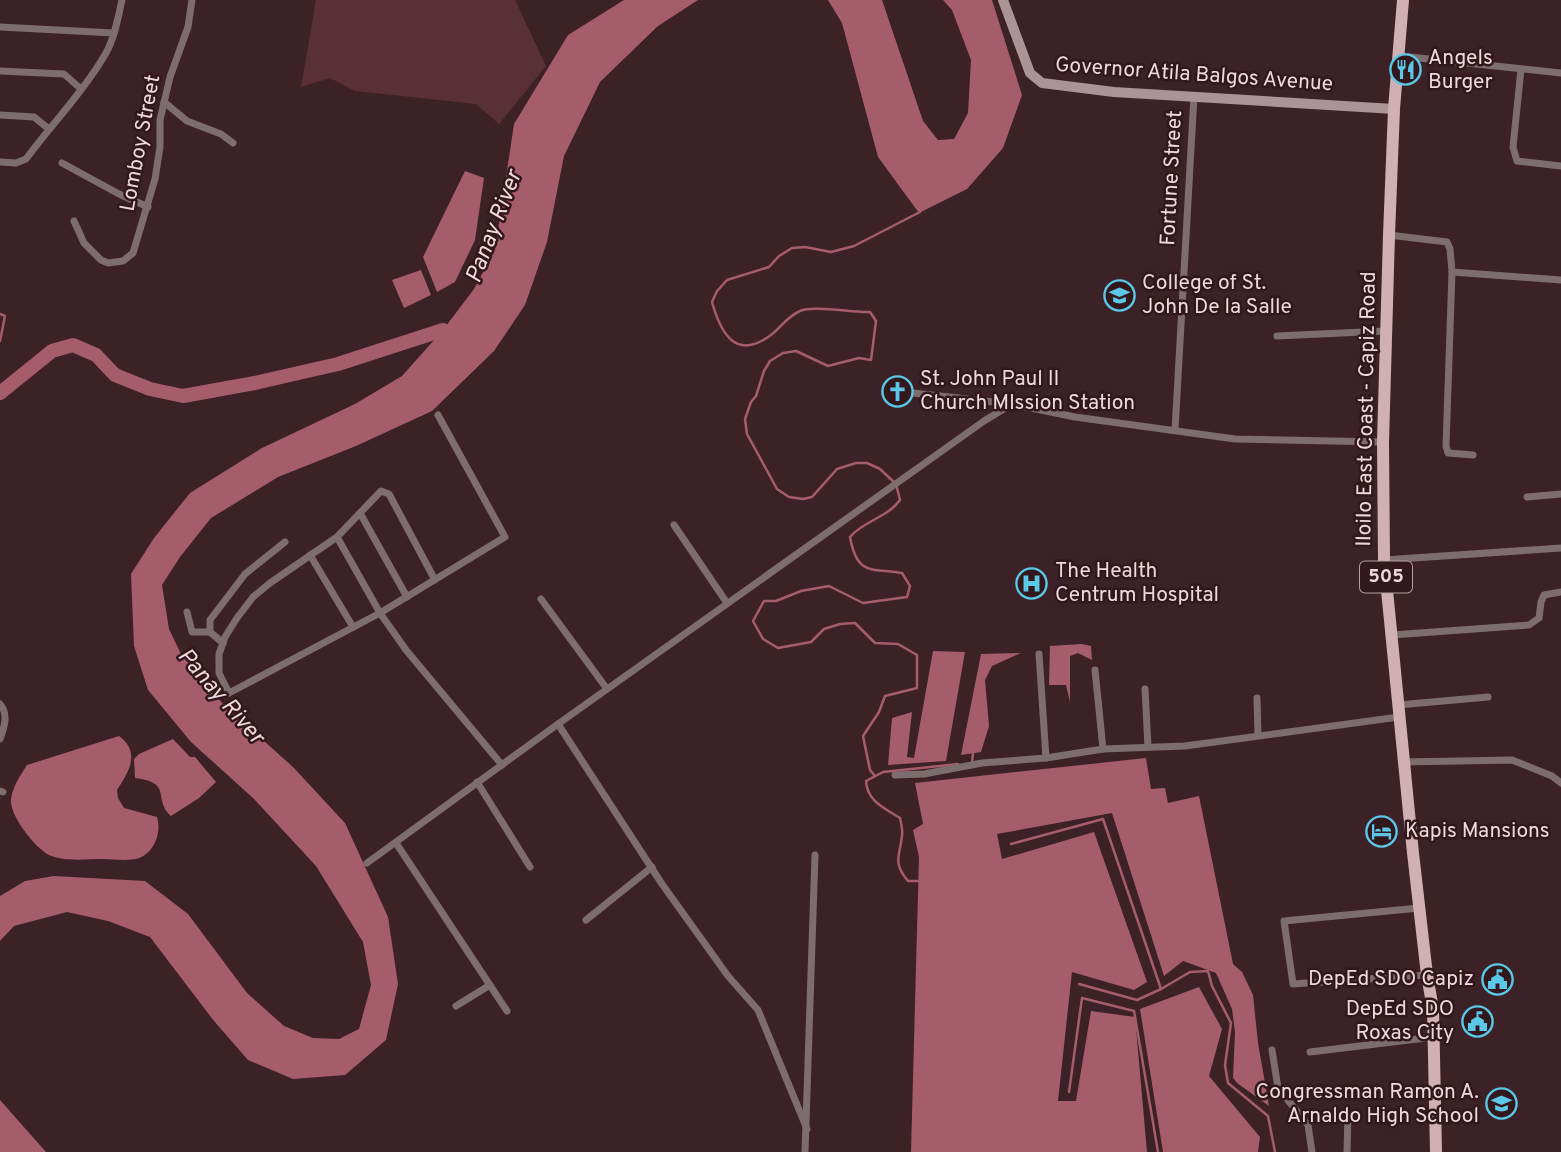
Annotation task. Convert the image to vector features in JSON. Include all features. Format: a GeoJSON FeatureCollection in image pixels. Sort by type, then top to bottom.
{"type":"FeatureCollection","features":[{"type":"Feature","properties":{"kind":"main road","name":"Governor Atila Balgos Avenue"},"geometry":{"type":"LineString","coordinates":[[1003,0],[1030,73],[1042,83],[1114,92],[1394,109]]}},
{"type":"Feature","properties":{"kind":"main road","name":"Iloilo East Coast - Capiz Road"},"geometry":{"type":"LineString","coordinates":[[1403,0],[1394,109],[1385,331],[1384,560],[1403,762],[1433,1009],[1436,1152]]}},
{"type":"Feature","properties":{"kind":"street"},"geometry":{"type":"LineString","coordinates":[[0,162],[16,163],[26,159],[80,89],[106,52],[122,0]]}},
{"type":"Feature","properties":{"kind":"street","name":"Lomboy Street"},"geometry":{"type":"LineString","coordinates":[[74,221],[84,243],[101,260],[108,263],[122,261],[134,253],[157,168],[164,102],[188,27],[192,0]]}},
{"type":"Feature","properties":{"kind":"street"},"geometry":{"type":"LineString","coordinates":[[0,27],[114,33]]}},
{"type":"Feature","properties":{"kind":"street"},"geometry":{"type":"LineString","coordinates":[[1399,56],[1561,72]]}},
{"type":"Feature","properties":{"kind":"street"},"geometry":{"type":"LineString","coordinates":[[1521,69],[1513,147],[1517,161],[1560,165],[1561,152]]}},
{"type":"Feature","properties":{"kind":"street"},"geometry":{"type":"LineString","coordinates":[[0,71],[64,74],[80,89]]}},
{"type":"Feature","properties":{"kind":"street","name":"Fortune Street"},"geometry":{"type":"LineString","coordinates":[[1175,430],[1194,96]]}},
{"type":"Feature","properties":{"kind":"street"},"geometry":{"type":"LineString","coordinates":[[164,102],[187,121],[221,134],[233,143]]}},
{"type":"Feature","properties":{"kind":"street"},"geometry":{"type":"LineString","coordinates":[[0,116],[34,117],[49,129]]}},
{"type":"Feature","properties":{"kind":"street"},"geometry":{"type":"LineString","coordinates":[[62,163],[118,194],[148,206]]}},
{"type":"Feature","properties":{"kind":"street"},"geometry":{"type":"LineString","coordinates":[[1389,235],[1447,242],[1450,249],[1452,272],[1446,446],[1448,453],[1473,455]]}},
{"type":"Feature","properties":{"kind":"street"},"geometry":{"type":"LineString","coordinates":[[1452,272],[1561,280]]}},
{"type":"Feature","properties":{"kind":"street"},"geometry":{"type":"LineString","coordinates":[[1277,336],[1385,331]]}},
{"type":"Feature","properties":{"kind":"street"},"geometry":{"type":"LineString","coordinates":[[914,393],[1012,404],[1075,417],[1235,439],[1383,442]]}},
{"type":"Feature","properties":{"kind":"street"},"geometry":{"type":"LineString","coordinates":[[367,863],[727,603],[1012,404]]}},
{"type":"Feature","properties":{"kind":"street"},"geometry":{"type":"LineString","coordinates":[[435,580],[388,494],[382,491],[337,537],[253,597],[223,643],[219,654],[219,673],[229,693],[380,613],[435,580],[505,537],[438,415]]}},
{"type":"Feature","properties":{"kind":"street"},"geometry":{"type":"LineString","coordinates":[[1527,497],[1561,494]]}},
{"type":"Feature","properties":{"kind":"street"},"geometry":{"type":"LineString","coordinates":[[360,513],[407,597]]}},
{"type":"Feature","properties":{"kind":"street"},"geometry":{"type":"LineString","coordinates":[[674,525],[727,603]]}},
{"type":"Feature","properties":{"kind":"street"},"geometry":{"type":"LineString","coordinates":[[337,537],[380,613],[406,650],[502,765]]}},
{"type":"Feature","properties":{"kind":"street"},"geometry":{"type":"LineString","coordinates":[[210,632],[210,620],[245,574],[285,542]]}},
{"type":"Feature","properties":{"kind":"street"},"geometry":{"type":"LineString","coordinates":[[1384,560],[1561,548]]}},
{"type":"Feature","properties":{"kind":"street"},"geometry":{"type":"LineString","coordinates":[[310,555],[353,627]]}},
{"type":"Feature","properties":{"kind":"street"},"geometry":{"type":"LineString","coordinates":[[1392,635],[1529,625],[1539,618],[1544,595],[1561,593]]}},
{"type":"Feature","properties":{"kind":"street"},"geometry":{"type":"LineString","coordinates":[[541,599],[607,689]]}},
{"type":"Feature","properties":{"kind":"street"},"geometry":{"type":"LineString","coordinates":[[187,612],[192,632],[210,632],[223,643]]}},
{"type":"Feature","properties":{"kind":"street"},"geometry":{"type":"LineString","coordinates":[[1039,654],[1046,758]]}},
{"type":"Feature","properties":{"kind":"street"},"geometry":{"type":"LineString","coordinates":[[1096,670],[1103,749]]}},
{"type":"Feature","properties":{"kind":"street"},"geometry":{"type":"LineString","coordinates":[[1144,689],[1148,747]]}},
{"type":"Feature","properties":{"kind":"street"},"geometry":{"type":"LineString","coordinates":[[895,775],[924,774],[982,763],[1046,758],[1103,749],[1185,746],[1488,697]]}},
{"type":"Feature","properties":{"kind":"street"},"geometry":{"type":"LineString","coordinates":[[1257,698],[1258,735]]}},
{"type":"Feature","properties":{"kind":"street"},"geometry":{"type":"LineString","coordinates":[[0,704],[5,716],[0,739]]}},
{"type":"Feature","properties":{"kind":"street"},"geometry":{"type":"LineString","coordinates":[[558,724],[728,976],[758,1010],[807,1129]]}},
{"type":"Feature","properties":{"kind":"street"},"geometry":{"type":"LineString","coordinates":[[1403,762],[1512,760],[1552,776],[1561,783]]}},
{"type":"Feature","properties":{"kind":"street"},"geometry":{"type":"LineString","coordinates":[[477,782],[530,867]]}},
{"type":"Feature","properties":{"kind":"street"},"geometry":{"type":"LineString","coordinates":[[396,843],[507,1011]]}},
{"type":"Feature","properties":{"kind":"street"},"geometry":{"type":"LineString","coordinates":[[805,1152],[815,855]]}},
{"type":"Feature","properties":{"kind":"street"},"geometry":{"type":"LineString","coordinates":[[586,920],[652,867]]}},
{"type":"Feature","properties":{"kind":"street"},"geometry":{"type":"LineString","coordinates":[[1419,908],[1284,920],[1293,985],[1427,975]]}},
{"type":"Feature","properties":{"kind":"street"},"geometry":{"type":"LineString","coordinates":[[456,1006],[490,985]]}},
{"type":"Feature","properties":{"kind":"street"},"geometry":{"type":"LineString","coordinates":[[1310,1052],[1435,1037]]}},
{"type":"Feature","properties":{"kind":"street"},"geometry":{"type":"LineString","coordinates":[[1272,1050],[1279,1088],[1308,1125],[1312,1152]]}},
{"type":"Feature","properties":{"kind":"street"},"geometry":{"type":"LineString","coordinates":[[1347,1152],[1348,1113]]}},
{"type":"Feature","properties":{"kind":"shaded area"},"geometry":{"type":"Polygon","coordinates":[[[316,0],[515,0],[546,66],[499,124],[476,104],[355,91],[330,78],[301,87],[316,0]]]}},
{"type":"Feature","properties":{"kind":"shaded area"},"geometry":{"type":"Polygon","coordinates":[[[624,0],[698,0],[658,26],[600,82],[564,156],[547,242],[525,305],[494,351],[432,411],[356,446],[278,477],[211,518],[162,585],[169,629],[181,654],[223,704],[293,767],[345,823],[388,917],[398,984],[386,1040],[345,1075],[293,1079],[248,1060],[214,1021],[150,937],[108,921],[67,912],[14,926],[0,941],[0,896],[25,881],[54,876],[145,881],[188,914],[247,993],[284,1026],[313,1038],[339,1039],[359,1029],[371,985],[363,942],[316,866],[253,798],[191,742],[148,690],[134,646],[131,574],[154,538],[190,493],[262,448],[355,404],[402,376],[443,330],[474,289],[495,250],[514,124],[568,35],[624,0]]]}},
{"type":"Feature","properties":{"kind":"shaded area"},"geometry":{"type":"Polygon","coordinates":[[[828,0],[882,0],[923,121],[938,140],[954,139],[968,113],[971,60],[952,10],[943,0],[992,0],[1022,95],[1003,148],[967,189],[919,213],[878,157],[842,23],[828,0]]]}},
{"type":"Feature","properties":{"kind":"shaded area"},"geometry":{"type":"Polygon","coordinates":[[[465,171],[484,178],[475,240],[455,282],[437,292],[423,257],[465,171]]]}},
{"type":"Feature","properties":{"kind":"shaded area"},"geometry":{"type":"Polygon","coordinates":[[[421,270],[431,295],[404,308],[392,280],[421,270]]]}},
{"type":"Feature","properties":{"kind":"shaded area"},"geometry":{"type":"Polygon","coordinates":[[[1050,646],[1091,646],[1092,660],[1078,653],[1070,656],[1070,702],[1066,685],[1049,685],[1050,646]]]}},
{"type":"Feature","properties":{"kind":"shaded area"},"geometry":{"type":"Polygon","coordinates":[[[933,651],[965,652],[946,761],[888,765],[892,718],[912,712],[907,757],[914,758],[933,651]]]}},
{"type":"Feature","properties":{"kind":"shaded area"},"geometry":{"type":"Polygon","coordinates":[[[1021,653],[992,666],[985,680],[989,726],[981,752],[961,755],[981,654],[1021,653]]]}},
{"type":"Feature","properties":{"kind":"shaded area"},"geometry":{"type":"Polygon","coordinates":[[[119,736],[130,749],[131,762],[117,790],[118,798],[124,808],[157,817],[158,830],[152,848],[142,857],[131,860],[68,859],[49,855],[30,838],[14,814],[11,799],[19,777],[27,765],[119,736]]]}},
{"type":"Feature","properties":{"kind":"shaded area"},"geometry":{"type":"Polygon","coordinates":[[[173,739],[190,757],[195,757],[216,782],[199,798],[171,816],[163,804],[159,788],[147,780],[135,778],[134,759],[139,754],[173,739]]]}},
{"type":"Feature","properties":{"kind":"shaded area"},"geometry":{"type":"Polygon","coordinates":[[[1146,758],[1151,789],[1165,788],[1168,803],[1199,796],[1233,964],[1242,972],[1253,995],[1269,1106],[1233,1078],[1235,1032],[1232,1009],[1216,973],[1183,961],[1164,976],[1112,813],[997,834],[1002,859],[1094,832],[1147,982],[1134,990],[1072,972],[1058,1101],[1076,1101],[1091,1011],[1135,1017],[1147,1152],[911,1152],[919,857],[913,830],[923,824],[915,783],[1146,758]]]}},
{"type":"Feature","properties":{"kind":"shaded area"},"geometry":{"type":"Polygon","coordinates":[[[1199,987],[1222,1029],[1209,1076],[1260,1137],[1258,1152],[1163,1152],[1140,1009],[1199,987]]]}},
{"type":"Feature","properties":{"kind":"shaded area"},"geometry":{"type":"Polygon","coordinates":[[[0,1100],[46,1152],[0,1152],[0,1100]]]}},
{"type":"Feature","properties":{"kind":"waterway"},"geometry":{"type":"LineString","coordinates":[[875,776],[870,770],[863,736],[879,712],[885,696],[917,688],[917,655],[898,644],[875,643],[855,623],[824,629],[811,642],[778,648],[763,639],[753,621],[764,601],[776,601],[801,591],[829,586],[863,603],[907,597],[910,586],[902,573],[874,570],[861,564],[853,550],[850,537],[895,506],[900,500],[896,484],[880,469],[867,463],[856,463],[837,469],[812,497],[789,497],[777,489],[747,434],[745,419],[770,361],[783,353],[796,351],[828,366],[859,358],[871,360],[876,321],[870,312],[806,309],[792,316],[759,342],[739,344],[725,333],[712,302],[727,280],[769,267],[779,256],[792,248],[805,247],[831,252],[854,246],[920,212]]}},
{"type":"Feature","properties":{"kind":"waterway"},"geometry":{"type":"LineString","coordinates":[[0,314],[5,316],[0,341]]}},
{"type":"Feature","properties":{"kind":"waterway"},"geometry":{"type":"LineString","coordinates":[[0,393],[52,351],[73,345],[96,355],[115,375],[150,389],[183,396],[338,364],[443,330]]}},
{"type":"Feature","properties":{"kind":"waterway"},"geometry":{"type":"LineString","coordinates":[[972,763],[973,753]]}},
{"type":"Feature","properties":{"kind":"waterway"},"geometry":{"type":"LineString","coordinates":[[918,881],[908,881],[900,869],[900,818],[873,799],[866,781],[883,772],[958,764]]}},
{"type":"Feature","properties":{"kind":"waterway"},"geometry":{"type":"LineString","coordinates":[[1011,844],[1103,819],[1161,989],[1190,972],[1208,971],[1212,986],[1231,1023],[1225,1065],[1228,1083],[1268,1116],[1275,1152]]}},
{"type":"Feature","properties":{"kind":"waterway"},"geometry":{"type":"LineString","coordinates":[[1079,984],[1137,1000],[1161,989]]}},
{"type":"Feature","properties":{"kind":"waterway"},"geometry":{"type":"LineString","coordinates":[[1069,1092],[1082,998],[1134,1011],[1158,1152]]}},
{"type":"Feature","properties":{"kind":"place","name":"Angels Burger"},"geometry":{"type":"Point","coordinates":[1405,70]}},
{"type":"Feature","properties":{"kind":"place","name":"College of St. John De la Salle"},"geometry":{"type":"Point","coordinates":[1119,295]}},
{"type":"Feature","properties":{"kind":"place","name":"St. John Paul II Church MIssion Station"},"geometry":{"type":"Point","coordinates":[897,391]}},
{"type":"Feature","properties":{"kind":"place","name":"The Health Centrum Hospital"},"geometry":{"type":"Point","coordinates":[1032,583]}},
{"type":"Feature","properties":{"kind":"place","name":"Kapis Mansions"},"geometry":{"type":"Point","coordinates":[1382,831]}},
{"type":"Feature","properties":{"kind":"place","name":"DepEd SDO Capiz"},"geometry":{"type":"Point","coordinates":[1497,979]}},
{"type":"Feature","properties":{"kind":"place","name":"DepEd SDO Roxas City"},"geometry":{"type":"Point","coordinates":[1477,1021]}},
{"type":"Feature","properties":{"kind":"place","name":"Congressman Ramon A. Arnaldo High School"},"geometry":{"type":"Point","coordinates":[1502,1104]}},
{"type":"Feature","properties":{"kind":"water label","name":"Panay River"},"geometry":{"type":"Point","coordinates":[495,227]}},
{"type":"Feature","properties":{"kind":"water label","name":"Panay River"},"geometry":{"type":"Point","coordinates":[220,697]}}]}
